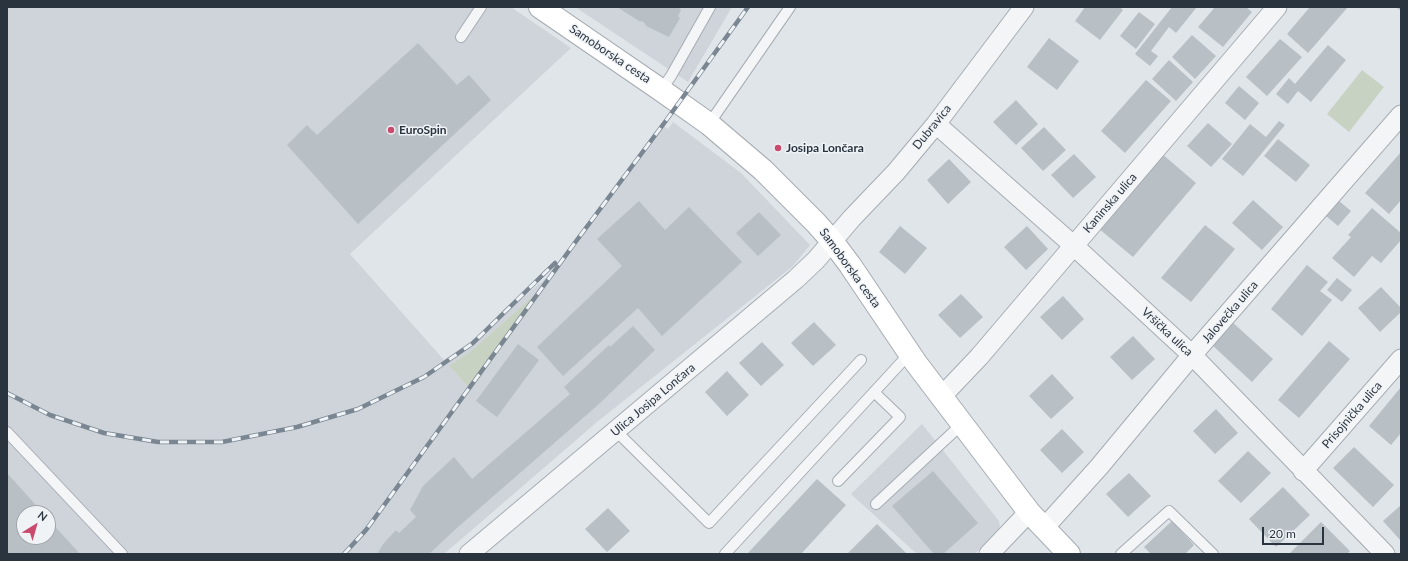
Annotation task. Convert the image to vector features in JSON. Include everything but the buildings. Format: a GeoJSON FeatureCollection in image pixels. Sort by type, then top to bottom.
{"type":"FeatureCollection","features":[{"type":"Feature","properties":{"kind":"street","name":"Samoborska cesta"},"geometry":{"type":"LineString","coordinates":[[540,7],[709,124],[763,170],[816,223],[850,265],[909,354],[962,424],[1030,512],[1069,554]]}},
{"type":"Feature","properties":{"kind":"street","name":"Dubravica"},"geometry":{"type":"LineString","coordinates":[[832,241],[896,172],[936,124],[1024,7]]}},
{"type":"Feature","properties":{"kind":"street","name":"Kaninska ulica"},"geometry":{"type":"LineString","coordinates":[[942,397],[979,358],[1073,245],[1277,7]]}},
{"type":"Feature","properties":{"kind":"street","name":"Jalovečka ulica"},"geometry":{"type":"LineString","coordinates":[[1044,528],[1100,467],[1192,355],[1401,115]]}},
{"type":"Feature","properties":{"kind":"street","name":"Vršička ulica"},"geometry":{"type":"LineString","coordinates":[[936,124],[1073,245],[1192,355],[1385,554]]}},
{"type":"Feature","properties":{"kind":"street","name":"Ulica Josipa Lončara"},"geometry":{"type":"LineString","coordinates":[[469,554],[796,279],[816,260],[832,241]]}},
{"type":"Feature","properties":{"kind":"street","name":"Prisojnička ulica"},"geometry":{"type":"LineString","coordinates":[[1303,470],[1401,358]]}},
{"type":"Feature","properties":{"kind":"street"},"geometry":{"type":"LineString","coordinates":[[989,554],[1030,512]]}},
{"type":"Feature","properties":{"kind":"lane"},"geometry":{"type":"LineString","coordinates":[[461,37],[481,7]]}},
{"type":"Feature","properties":{"kind":"lane"},"geometry":{"type":"LineString","coordinates":[[661,90],[671,76],[710,7]]}},
{"type":"Feature","properties":{"kind":"lane"},"geometry":{"type":"LineString","coordinates":[[709,124],[790,7]]}},
{"type":"Feature","properties":{"kind":"lane"},"geometry":{"type":"LineString","coordinates":[[725,554],[909,354]]}},
{"type":"Feature","properties":{"kind":"lane"},"geometry":{"type":"LineString","coordinates":[[616,431],[709,523],[861,360]]}},
{"type":"Feature","properties":{"kind":"lane"},"geometry":{"type":"LineString","coordinates":[[838,481],[900,417],[874,392]]}},
{"type":"Feature","properties":{"kind":"lane"},"geometry":{"type":"LineString","coordinates":[[876,504],[962,424]]}},
{"type":"Feature","properties":{"kind":"lane"},"geometry":{"type":"LineString","coordinates":[[7,432],[122,554]]}},
{"type":"Feature","properties":{"kind":"lane"},"geometry":{"type":"LineString","coordinates":[[1121,554],[1169,511],[1213,554]]}},
{"type":"Feature","properties":{"kind":"path"},"geometry":{"type":"LineString","coordinates":[[1398,7],[1401,10]]}},
{"type":"Feature","properties":{"kind":"shaded area"},"geometry":{"type":"Polygon","coordinates":[[[7,7],[511,7],[571,48],[350,254],[444,360],[469,343],[558,268],[661,124],[668,129],[673,122],[741,173],[810,245],[793,266],[597,422],[444,554],[7,554],[7,7]],[[545,286],[472,350],[449,366],[470,389],[545,286]]]}},
{"type":"Feature","properties":{"kind":"shaded area"},"geometry":{"type":"Polygon","coordinates":[[[575,7],[732,7],[688,82],[575,7]]]}},
{"type":"Feature","properties":{"kind":"shaded area"},"geometry":{"type":"Polygon","coordinates":[[[922,424],[999,521],[1000,527],[975,554],[917,554],[851,494],[922,424]]]}},
{"type":"Feature","properties":{"kind":"green space"},"geometry":{"type":"Polygon","coordinates":[[[1362,70],[1384,87],[1349,132],[1327,114],[1362,70]]]}},
{"type":"Feature","properties":{"kind":"green space"},"geometry":{"type":"Polygon","coordinates":[[[547,284],[471,390],[449,366],[472,350],[547,284]]]}},
{"type":"Feature","properties":{"kind":"railway"},"geometry":{"type":"LineString","coordinates":[[344,554],[366,530],[748,7]]}},
{"type":"Feature","properties":{"kind":"railway"},"geometry":{"type":"LineString","coordinates":[[7,393],[50,415],[104,433],[158,442],[222,442],[297,427],[358,409],[424,377],[473,343],[555,263]]}},
{"type":"Feature","properties":{"kind":"place","name":"EuroSpin"},"geometry":{"type":"Point","coordinates":[391,130]}},
{"type":"Feature","properties":{"kind":"place","name":"Josipa Lončara"},"geometry":{"type":"Point","coordinates":[778,148]}}]}
